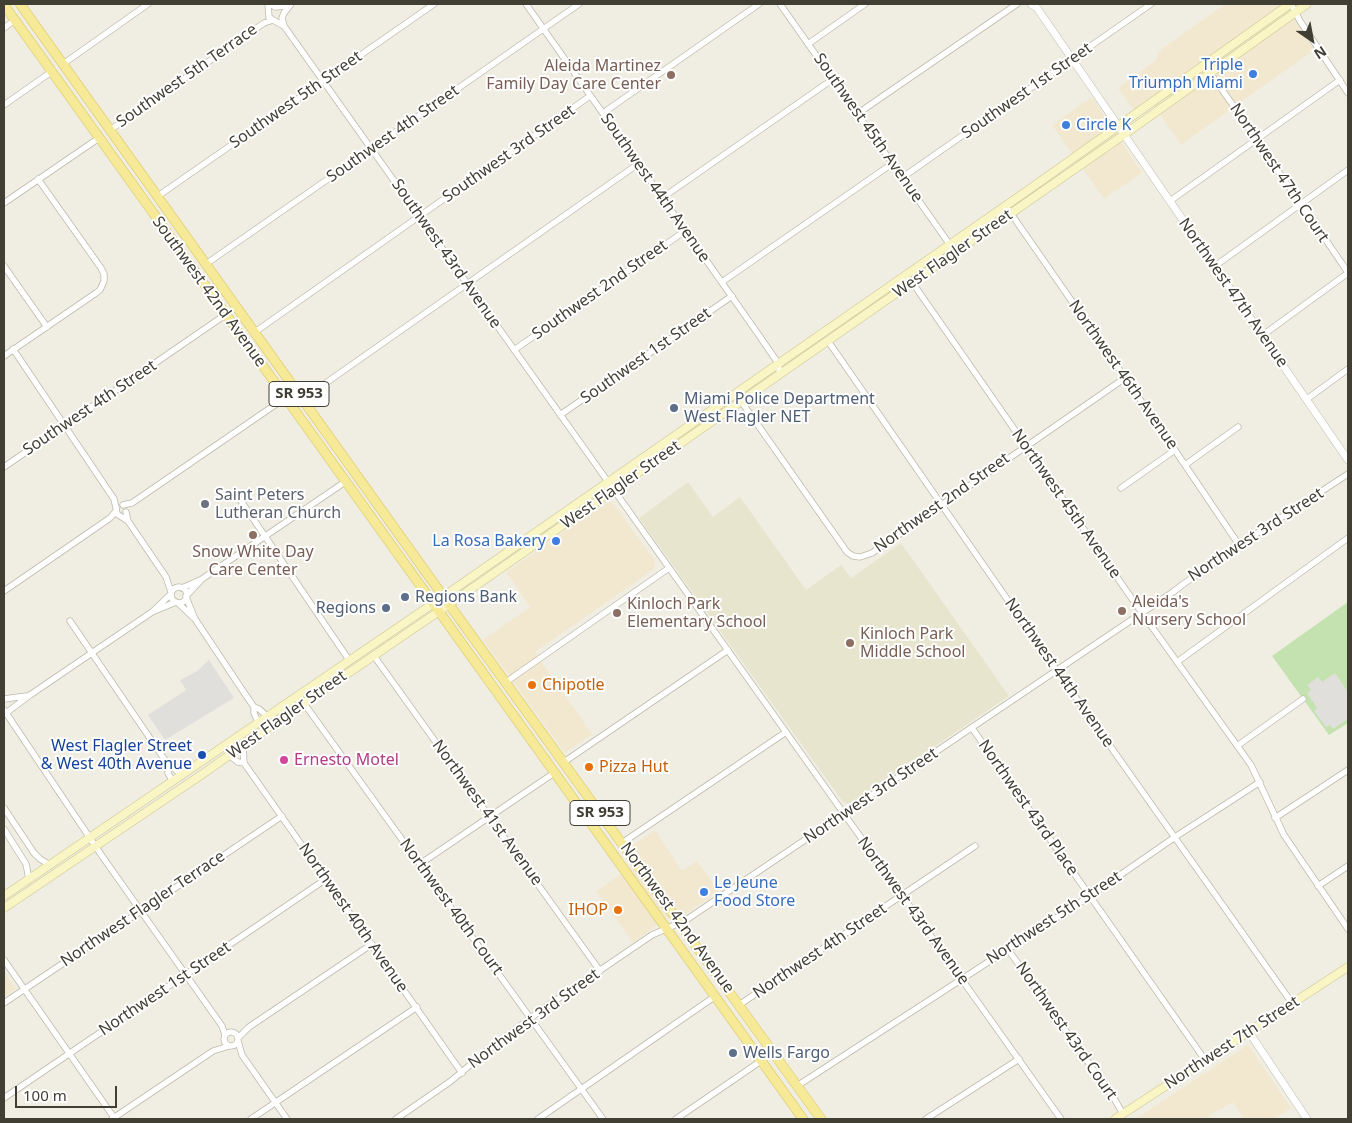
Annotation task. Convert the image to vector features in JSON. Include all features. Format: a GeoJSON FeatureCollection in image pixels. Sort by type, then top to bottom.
{"type":"FeatureCollection","features":[{"type":"Feature","properties":{"kind":"main road","name":"Southwest 42nd Avenue"},"geometry":{"type":"LineString","coordinates":[[20,4],[443,596]]}},
{"type":"Feature","properties":{"kind":"main road","name":"West Flagler Street"},"geometry":{"type":"LineString","coordinates":[[4,896],[182,776],[608,482],[1119,126],[1290,4]]}},
{"type":"Feature","properties":{"kind":"main road","name":"West Flagler Street"},"geometry":{"type":"LineString","coordinates":[[4,908],[449,605],[1125,134],[1307,4]]}},
{"type":"Feature","properties":{"kind":"main road","name":"Southwest 42nd Avenue"},"geometry":{"type":"LineString","coordinates":[[4,5],[432,604]]}},
{"type":"Feature","properties":{"kind":"main road"},"geometry":{"type":"LineString","coordinates":[[110,130],[108,135],[110,153]]}},
{"type":"Feature","properties":{"kind":"main road"},"geometry":{"type":"LineString","coordinates":[[177,247],[188,247],[198,252]]}},
{"type":"Feature","properties":{"kind":"main road"},"geometry":{"type":"LineString","coordinates":[[828,341],[835,324]]}},
{"type":"Feature","properties":{"kind":"main road"},"geometry":{"type":"LineString","coordinates":[[283,396],[303,399]]}},
{"type":"Feature","properties":{"kind":"main road"},"geometry":{"type":"LineString","coordinates":[[329,460],[346,472],[357,474]]}},
{"type":"Feature","properties":{"kind":"main road"},"geometry":{"type":"LineString","coordinates":[[345,482],[355,482],[371,494]]}},
{"type":"Feature","properties":{"kind":"main road","name":"Northwest 42nd Avenue"},"geometry":{"type":"LineString","coordinates":[[443,596],[821,1119]]}},
{"type":"Feature","properties":{"kind":"main road","name":"Northwest 42nd Avenue"},"geometry":{"type":"LineString","coordinates":[[432,604],[803,1119]]}},
{"type":"Feature","properties":{"kind":"main road"},"geometry":{"type":"LineString","coordinates":[[539,753],[552,761],[564,762]]}},
{"type":"Feature","properties":{"kind":"main road","name":"Northwest 7th Street"},"geometry":{"type":"LineString","coordinates":[[1115,1119],[1348,967]]}},
{"type":"Feature","properties":{"kind":"main road"},"geometry":{"type":"LineString","coordinates":[[768,1072],[784,1084],[797,1086]]}},
{"type":"Feature","properties":{"kind":"street"},"geometry":{"type":"LineString","coordinates":[[63,64],[148,4]]}},
{"type":"Feature","properties":{"kind":"street","name":"Southwest 5th Street"},"geometry":{"type":"LineString","coordinates":[[158,196],[434,4]]}},
{"type":"Feature","properties":{"kind":"street","name":"Southwest 44th Avenue"},"geometry":{"type":"LineString","coordinates":[[526,4],[778,363],[780,375]]}},
{"type":"Feature","properties":{"kind":"street","name":"Southwest 4th Street"},"geometry":{"type":"LineString","coordinates":[[206,264],[579,4]]}},
{"type":"Feature","properties":{"kind":"street","name":"Southwest 3rd Street"},"geometry":{"type":"LineString","coordinates":[[603,113],[759,4]]}},
{"type":"Feature","properties":{"kind":"street","name":"Southwest 45th Avenue"},"geometry":{"type":"LineString","coordinates":[[780,4],[955,252]]}},
{"type":"Feature","properties":{"kind":"street"},"geometry":{"type":"LineString","coordinates":[[808,44],[865,4]]}},
{"type":"Feature","properties":{"kind":"street"},"geometry":{"type":"LineString","coordinates":[[857,114],[1016,4]]}},
{"type":"Feature","properties":{"kind":"street","name":"Southwest 1st Street"},"geometry":{"type":"LineString","coordinates":[[903,177],[1151,4]]}},
{"type":"Feature","properties":{"kind":"street"},"geometry":{"type":"LineString","coordinates":[[1290,4],[1348,93]]}},
{"type":"Feature","properties":{"kind":"street"},"geometry":{"type":"LineString","coordinates":[[269,13],[273,5],[289,5]]}},
{"type":"Feature","properties":{"kind":"street","name":"Southwest 43rd Avenue"},"geometry":{"type":"LineString","coordinates":[[273,5],[284,26],[608,482]]}},
{"type":"Feature","properties":{"kind":"street"},"geometry":{"type":"LineString","coordinates":[[279,18],[289,5]]}},
{"type":"Feature","properties":{"kind":"street","name":"Northwest 47th Avenue"},"geometry":{"type":"LineString","coordinates":[[1035,5],[1348,460]]}},
{"type":"Feature","properties":{"kind":"street","name":"Southwest 43rd Avenue"},"geometry":{"type":"LineString","coordinates":[[269,13],[279,18]]}},
{"type":"Feature","properties":{"kind":"street","name":"Southwest 5th Terrace"},"geometry":{"type":"LineString","coordinates":[[264,23],[269,13]]}},
{"type":"Feature","properties":{"kind":"street","name":"Southwest 5th Terrace"},"geometry":{"type":"LineString","coordinates":[[110,130],[264,23],[279,18]]}},
{"type":"Feature","properties":{"kind":"street"},"geometry":{"type":"LineString","coordinates":[[4,28],[15,20]]}},
{"type":"Feature","properties":{"kind":"street"},"geometry":{"type":"LineString","coordinates":[[4,105],[52,72]]}},
{"type":"Feature","properties":{"kind":"street","name":"Northwest 47th Court"},"geometry":{"type":"LineString","coordinates":[[1210,73],[1348,273]]}},
{"type":"Feature","properties":{"kind":"street"},"geometry":{"type":"LineString","coordinates":[[662,198],[833,79]]}},
{"type":"Feature","properties":{"kind":"street"},"geometry":{"type":"LineString","coordinates":[[1170,201],[1340,80]]}},
{"type":"Feature","properties":{"kind":"street","name":"Southwest 3rd Street"},"geometry":{"type":"LineString","coordinates":[[255,332],[590,96]]}},
{"type":"Feature","properties":{"kind":"street","name":"Southwest 5th Terrace"},"geometry":{"type":"LineString","coordinates":[[4,203],[99,138]]}},
{"type":"Feature","properties":{"kind":"street"},"geometry":{"type":"LineString","coordinates":[[722,282],[893,163]]}},
{"type":"Feature","properties":{"kind":"street"},"geometry":{"type":"LineString","coordinates":[[303,399],[638,164]]}},
{"type":"Feature","properties":{"kind":"street"},"geometry":{"type":"LineString","coordinates":[[1215,266],[1348,170]]}},
{"type":"Feature","properties":{"kind":"street"},"geometry":{"type":"LineString","coordinates":[[4,356],[100,290],[104,281],[104,274],[101,268],[38,180]]}},
{"type":"Feature","properties":{"kind":"street","name":"Northwest 46th Avenue"},"geometry":{"type":"LineString","coordinates":[[1005,205],[1239,545]]}},
{"type":"Feature","properties":{"kind":"street","name":"Southwest 2nd Street"},"geometry":{"type":"LineString","coordinates":[[514,350],[685,231]]}},
{"type":"Feature","properties":{"kind":"street"},"geometry":{"type":"LineString","coordinates":[[4,266],[47,327]]}},
{"type":"Feature","properties":{"kind":"street"},"geometry":{"type":"LineString","coordinates":[[1263,335],[1348,273]]}},
{"type":"Feature","properties":{"kind":"street","name":"Northwest 45th Avenue"},"geometry":{"type":"LineString","coordinates":[[912,282],[1142,613],[1251,765],[1284,835],[1348,929]]}},
{"type":"Feature","properties":{"kind":"street","name":"Southwest 1st Street"},"geometry":{"type":"LineString","coordinates":[[560,415],[732,296]]}},
{"type":"Feature","properties":{"kind":"street","name":"Southwest 4th Street"},"geometry":{"type":"LineString","coordinates":[[4,466],[225,315]]}},
{"type":"Feature","properties":{"kind":"street","name":"Northwest 44th Avenue"},"geometry":{"type":"LineString","coordinates":[[828,341],[1057,671],[1292,1003]]}},
{"type":"Feature","properties":{"kind":"street"},"geometry":{"type":"LineString","coordinates":[[14,349],[166,577],[172,599],[195,619]]}},
{"type":"Feature","properties":{"kind":"street"},"geometry":{"type":"LineString","coordinates":[[1307,399],[1348,369]]}},
{"type":"Feature","properties":{"kind":"street","name":"Northwest 2nd Street"},"geometry":{"type":"LineString","coordinates":[[742,401],[848,552],[857,557],[872,553],[940,504],[1125,378]]}},
{"type":"Feature","properties":{"kind":"street"},"geometry":{"type":"LineString","coordinates":[[4,591],[283,396]]}},
{"type":"Feature","properties":{"kind":"street"},"geometry":{"type":"LineString","coordinates":[[1185,464],[1238,427]]}},
{"type":"Feature","properties":{"kind":"street"},"geometry":{"type":"LineString","coordinates":[[1121,488],[1175,450]]}},
{"type":"Feature","properties":{"kind":"street","name":"Northwest 3rd Street"},"geometry":{"type":"LineString","coordinates":[[396,1119],[462,1073],[488,1050],[530,1018],[656,933],[686,920],[1057,671],[1239,545],[1348,474]]}},
{"type":"Feature","properties":{"kind":"street"},"geometry":{"type":"LineString","coordinates":[[288,1119],[242,1054],[235,1036],[222,1026],[90,838],[5,711],[152,612],[174,588],[180,588],[202,579],[345,482]]}},
{"type":"Feature","properties":{"kind":"street","name":"Northwest 43rd Avenue"},"geometry":{"type":"LineString","coordinates":[[608,482],[1061,1119]]}},
{"type":"Feature","properties":{"kind":"street"},"geometry":{"type":"LineString","coordinates":[[237,495],[349,660]]}},
{"type":"Feature","properties":{"kind":"street"},"geometry":{"type":"LineString","coordinates":[[1178,662],[1348,538]]}},
{"type":"Feature","properties":{"kind":"street"},"geometry":{"type":"LineString","coordinates":[[506,682],[669,568]]}},
{"type":"Feature","properties":{"kind":"street"},"geometry":{"type":"LineString","coordinates":[[166,577],[185,591],[195,619],[254,707],[267,716]]}},
{"type":"Feature","properties":{"kind":"street"},"geometry":{"type":"LineString","coordinates":[[152,612],[183,601],[202,579]]}},
{"type":"Feature","properties":{"kind":"street"},"geometry":{"type":"LineString","coordinates":[[70,621],[168,766],[168,773],[172,782]]}},
{"type":"Feature","properties":{"kind":"street"},"geometry":{"type":"LineString","coordinates":[[564,762],[728,650]]}},
{"type":"Feature","properties":{"kind":"street","name":"Northwest 41st Avenue"},"geometry":{"type":"LineString","coordinates":[[374,656],[600,971]]}},
{"type":"Feature","properties":{"kind":"street"},"geometry":{"type":"LineString","coordinates":[[4,699],[30,695]]}},
{"type":"Feature","properties":{"kind":"street","name":"Northwest 40th Court"},"geometry":{"type":"LineString","coordinates":[[298,695],[603,1119]]}},
{"type":"Feature","properties":{"kind":"street"},"geometry":{"type":"LineString","coordinates":[[1237,746],[1303,699]]}},
{"type":"Feature","properties":{"kind":"street"},"geometry":{"type":"LineString","coordinates":[[254,707],[254,713],[258,722]]}},
{"type":"Feature","properties":{"kind":"street","name":"Northwest 43rd Place"},"geometry":{"type":"LineString","coordinates":[[972,728],[1205,1060]]}},
{"type":"Feature","properties":{"kind":"street"},"geometry":{"type":"LineString","coordinates":[[622,843],[786,732]]}},
{"type":"Feature","properties":{"kind":"street","name":"Northwest 40th Avenue"},"geometry":{"type":"LineString","coordinates":[[242,746],[244,763],[462,1073]]}},
{"type":"Feature","properties":{"kind":"street","name":"Northwest 40th Avenue"},"geometry":{"type":"LineString","coordinates":[[229,756],[238,762],[244,763]]}},
{"type":"Feature","properties":{"kind":"street"},"geometry":{"type":"LineString","coordinates":[[168,766],[174,768],[182,776]]}},
{"type":"Feature","properties":{"kind":"street"},"geometry":{"type":"LineString","coordinates":[[1275,818],[1348,770]]}},
{"type":"Feature","properties":{"kind":"street"},"geometry":{"type":"LineString","coordinates":[[420,864],[554,773]]}},
{"type":"Feature","properties":{"kind":"street","name":"Northwest 5th Street"},"geometry":{"type":"LineString","coordinates":[[797,1086],[1007,948],[1090,896],[1175,836],[1260,782]]}},
{"type":"Feature","properties":{"kind":"street"},"geometry":{"type":"LineString","coordinates":[[4,808],[37,856],[50,865]]}},
{"type":"Feature","properties":{"kind":"street","name":"Northwest Flagler Terrace"},"geometry":{"type":"LineString","coordinates":[[4,1003],[282,816]]}},
{"type":"Feature","properties":{"kind":"street"},"geometry":{"type":"LineString","coordinates":[[4,829],[26,864],[29,879]]}},
{"type":"Feature","properties":{"kind":"street","name":"Northwest 4th Street"},"geometry":{"type":"LineString","coordinates":[[739,1005],[975,846]]}},
{"type":"Feature","properties":{"kind":"street"},"geometry":{"type":"LineString","coordinates":[[1318,886],[1348,866]]}},
{"type":"Feature","properties":{"kind":"street","name":"Northwest 1st Street"},"geometry":{"type":"LineString","coordinates":[[4,1098],[326,879]]}},
{"type":"Feature","properties":{"kind":"street"},"geometry":{"type":"LineString","coordinates":[[224,1036],[235,1036],[372,944]]}},
{"type":"Feature","properties":{"kind":"street","name":"Northwest 43rd Court"},"geometry":{"type":"LineString","coordinates":[[1007,948],[1123,1114]]}},
{"type":"Feature","properties":{"kind":"street"},"geometry":{"type":"LineString","coordinates":[[4,960],[113,1119],[213,1051],[235,1044],[235,1036]]}},
{"type":"Feature","properties":{"kind":"street"},"geometry":{"type":"LineString","coordinates":[[538,1119],[714,996]]}},
{"type":"Feature","properties":{"kind":"street"},"geometry":{"type":"LineString","coordinates":[[252,1119],[417,1007]]}},
{"type":"Feature","properties":{"kind":"street"},"geometry":{"type":"LineString","coordinates":[[222,1026],[225,1044],[242,1054]]}},
{"type":"Feature","properties":{"kind":"street"},"geometry":{"type":"LineString","coordinates":[[1249,1032],[1307,1119]]}},
{"type":"Feature","properties":{"kind":"street"},"geometry":{"type":"LineString","coordinates":[[213,1051],[224,1036]]}},
{"type":"Feature","properties":{"kind":"street"},"geometry":{"type":"LineString","coordinates":[[926,1119],[1019,1059]]}},
{"type":"Feature","properties":{"kind":"street"},"geometry":{"type":"LineString","coordinates":[[676,1119],[761,1061]]}},
{"type":"Feature","properties":{"kind":"shaded area"},"geometry":{"type":"Polygon","coordinates":[[[1225,4],[1285,4],[1314,50],[1181,145],[1149,99],[1134,110],[1118,88],[1156,60],[1159,51],[1225,4]]]}},
{"type":"Feature","properties":{"kind":"shaded area"},"geometry":{"type":"Polygon","coordinates":[[[1092,97],[1142,173],[1104,199],[1052,125],[1092,97]]]}},
{"type":"Feature","properties":{"kind":"shaded area","name":"Kinloch Park Middle School"},"geometry":{"type":"Polygon","coordinates":[[[688,482],[713,517],[740,497],[806,590],[841,565],[851,578],[901,543],[1009,696],[851,803],[843,802],[639,518],[688,482]]]}},
{"type":"Feature","properties":{"kind":"shaded area"},"geometry":{"type":"Polygon","coordinates":[[[611,502],[655,561],[655,565],[653,570],[535,652],[592,734],[565,753],[483,640],[530,607],[506,572],[605,503],[611,502]]]}},
{"type":"Feature","properties":{"kind":"shaded area"},"geometry":{"type":"Polygon","coordinates":[[[209,660],[234,698],[165,740],[148,715],[186,690],[180,680],[197,671],[209,660]]]}},
{"type":"Feature","properties":{"kind":"shaded area"},"geometry":{"type":"Polygon","coordinates":[[[1335,673],[1348,692],[1348,719],[1333,729],[1330,725],[1326,727],[1314,711],[1317,708],[1307,693],[1311,690],[1307,685],[1318,677],[1322,682],[1335,673]]]}},
{"type":"Feature","properties":{"kind":"shaded area"},"geometry":{"type":"Polygon","coordinates":[[[655,830],[682,871],[697,861],[718,891],[682,917],[676,910],[633,943],[596,891],[641,860],[631,846],[655,830]]]}},
{"type":"Feature","properties":{"kind":"shaded area"},"geometry":{"type":"Polygon","coordinates":[[[4,971],[16,989],[4,997],[4,971]]]}},
{"type":"Feature","properties":{"kind":"shaded area"},"geometry":{"type":"Polygon","coordinates":[[[1248,1045],[1291,1108],[1274,1119],[1244,1119],[1233,1102],[1209,1116],[1210,1119],[1135,1119],[1248,1045]]]}},
{"type":"Feature","properties":{"kind":"green space"},"geometry":{"type":"Polygon","coordinates":[[[1348,602],[1348,723],[1329,735],[1272,656],[1348,602]]]}},
{"type":"Feature","properties":{"kind":"place","name":"Triple Triumph Miami"},"geometry":{"type":"Point","coordinates":[1253,74]}},
{"type":"Feature","properties":{"kind":"place","name":"Aleida Martinez Family Day Care Center"},"geometry":{"type":"Point","coordinates":[671,75]}},
{"type":"Feature","properties":{"kind":"place","name":"Circle K"},"geometry":{"type":"Point","coordinates":[1066,125]}},
{"type":"Feature","properties":{"kind":"place","name":"Miami Police Department West Flagler NET"},"geometry":{"type":"Point","coordinates":[674,408]}},
{"type":"Feature","properties":{"kind":"place","name":"Saint Peters Lutheran Church"},"geometry":{"type":"Point","coordinates":[205,504]}},
{"type":"Feature","properties":{"kind":"place","name":"Snow White Day Care Center"},"geometry":{"type":"Point","coordinates":[253,535]}},
{"type":"Feature","properties":{"kind":"place","name":"La Rosa Bakery"},"geometry":{"type":"Point","coordinates":[556,541]}},
{"type":"Feature","properties":{"kind":"place","name":"Regions Bank"},"geometry":{"type":"Point","coordinates":[405,597]}},
{"type":"Feature","properties":{"kind":"place","name":"Regions"},"geometry":{"type":"Point","coordinates":[386,608]}},
{"type":"Feature","properties":{"kind":"place","name":"Aleida's Nursery School"},"geometry":{"type":"Point","coordinates":[1122,611]}},
{"type":"Feature","properties":{"kind":"place","name":"Kinloch Park Elementary School"},"geometry":{"type":"Point","coordinates":[617,613]}},
{"type":"Feature","properties":{"kind":"place","name":"Kinloch Park Middle School"},"geometry":{"type":"Point","coordinates":[850,643]}},
{"type":"Feature","properties":{"kind":"place","name":"Chipotle"},"geometry":{"type":"Point","coordinates":[532,685]}},
{"type":"Feature","properties":{"kind":"place","name":"West Flagler Street & West 40th Avenue"},"geometry":{"type":"Point","coordinates":[202,755]}},
{"type":"Feature","properties":{"kind":"place","name":"Ernesto Motel"},"geometry":{"type":"Point","coordinates":[284,760]}},
{"type":"Feature","properties":{"kind":"place","name":"Pizza Hut"},"geometry":{"type":"Point","coordinates":[589,767]}},
{"type":"Feature","properties":{"kind":"place","name":"Le Jeune Food Store"},"geometry":{"type":"Point","coordinates":[704,892]}},
{"type":"Feature","properties":{"kind":"place","name":"IHOP"},"geometry":{"type":"Point","coordinates":[618,910]}},
{"type":"Feature","properties":{"kind":"place","name":"Wells Fargo"},"geometry":{"type":"Point","coordinates":[733,1053]}}]}
